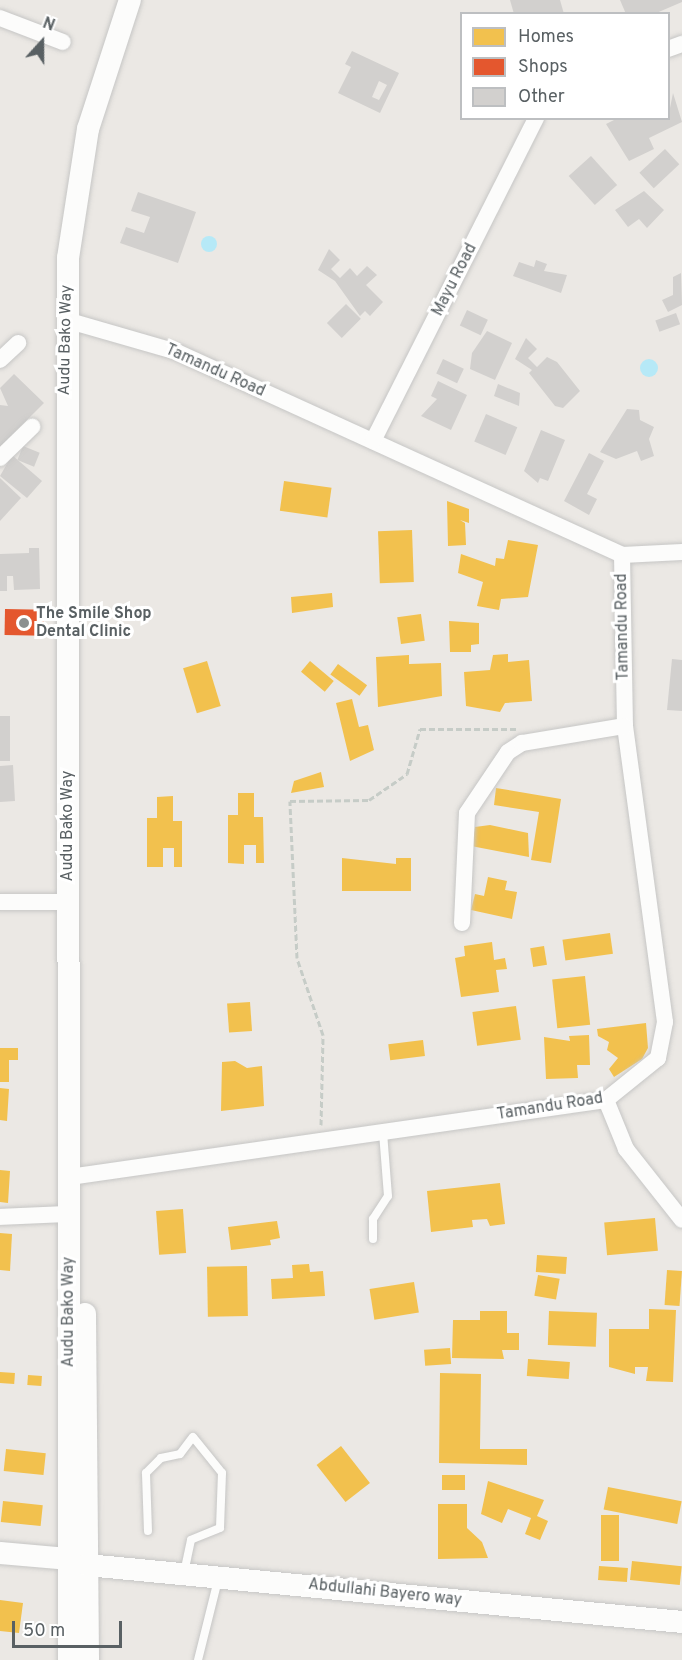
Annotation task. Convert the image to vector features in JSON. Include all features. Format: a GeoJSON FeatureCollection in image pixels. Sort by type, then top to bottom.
{"type":"FeatureCollection","features":[{"type":"Feature","properties":{"kind":"main road","name":"Audu Bako Way"},"geometry":{"type":"LineString","coordinates":[[69,1660],[77,1562],[77,1177],[73,321],[68,258],[88,129],[130,0]]}},
{"type":"Feature","properties":{"kind":"main road","name":"Audu Bako Way"},"geometry":{"type":"LineString","coordinates":[[88,1660],[77,1562],[70,1214],[77,1177],[69,902],[73,321],[98,155],[145,0]]}},
{"type":"Feature","properties":{"kind":"main road","name":"Abdullahi Bayero way"},"geometry":{"type":"LineString","coordinates":[[0,1553],[183,1574],[682,1622]]}},
{"type":"Feature","properties":{"kind":"street"},"geometry":{"type":"LineString","coordinates":[[0,18],[63,42]]}},
{"type":"Feature","properties":{"kind":"street","name":"Mayu Road"},"geometry":{"type":"LineString","coordinates":[[374,441],[535,120]]}},
{"type":"Feature","properties":{"kind":"street","name":"Tamandu Road"},"geometry":{"type":"LineString","coordinates":[[73,321],[177,352],[622,555],[682,552]]}},
{"type":"Feature","properties":{"kind":"street"},"geometry":{"type":"LineString","coordinates":[[0,360],[18,343]]}},
{"type":"Feature","properties":{"kind":"street"},"geometry":{"type":"LineString","coordinates":[[0,458],[32,427]]}},
{"type":"Feature","properties":{"kind":"street","name":"Tamandu Road"},"geometry":{"type":"LineString","coordinates":[[77,1177],[606,1100],[658,1058],[665,1022],[625,726],[622,555]]}},
{"type":"Feature","properties":{"kind":"street"},"geometry":{"type":"LineString","coordinates":[[462,923],[467,813],[508,752],[522,743],[625,726]]}},
{"type":"Feature","properties":{"kind":"street"},"geometry":{"type":"LineString","coordinates":[[0,902],[69,902]]}},
{"type":"Feature","properties":{"kind":"street"},"geometry":{"type":"LineString","coordinates":[[606,1100],[626,1149],[682,1221]]}},
{"type":"Feature","properties":{"kind":"street"},"geometry":{"type":"LineString","coordinates":[[0,1217],[70,1214]]}},
{"type":"Feature","properties":{"kind":"lane"},"geometry":{"type":"LineString","coordinates":[[373,1239],[374,1219],[388,1196],[383,1133]]}},
{"type":"Feature","properties":{"kind":"lane"},"geometry":{"type":"LineString","coordinates":[[148,1531],[146,1473],[160,1458],[180,1454],[193,1437],[222,1473],[220,1528],[191,1540],[183,1574]]}},
{"type":"Feature","properties":{"kind":"lane"},"geometry":{"type":"LineString","coordinates":[[198,1660],[219,1577]]}},
{"type":"Feature","properties":{"kind":"path"},"geometry":{"type":"LineString","coordinates":[[327,1141],[318,1119],[323,1035],[297,958],[290,801],[369,800],[407,774],[420,729],[498,725],[529,732]]}},
{"type":"Feature","properties":{"kind":"water"},"geometry":{"type":"Polygon","coordinates":[[[206,236],[212,236],[217,244],[215,250],[206,252],[201,247],[201,241],[206,236]]]}},
{"type":"Feature","properties":{"kind":"water"},"geometry":{"type":"Polygon","coordinates":[[[649,359],[655,362],[658,368],[655,374],[649,377],[643,374],[640,368],[643,362],[649,359]]]}},
{"type":"Feature","properties":{"kind":"building: Homes"},"geometry":{"type":"Polygon","coordinates":[[[284,481],[332,488],[327,517],[280,511],[284,481]]]}},
{"type":"Feature","properties":{"kind":"building: Homes"},"geometry":{"type":"Polygon","coordinates":[[[447,501],[469,509],[469,523],[460,520],[465,523],[466,545],[448,546],[447,501]]]}},
{"type":"Feature","properties":{"kind":"building: Homes"},"geometry":{"type":"Polygon","coordinates":[[[412,530],[414,582],[380,583],[378,531],[412,530]]]}},
{"type":"Feature","properties":{"kind":"building: Homes"},"geometry":{"type":"Polygon","coordinates":[[[508,540],[538,545],[528,597],[501,599],[499,610],[477,606],[483,582],[458,573],[461,554],[495,566],[496,558],[504,559],[508,540]]]}},
{"type":"Feature","properties":{"kind":"building: Homes"},"geometry":{"type":"Polygon","coordinates":[[[332,593],[333,607],[292,613],[291,597],[332,593]]]}},
{"type":"Feature","properties":{"kind":"building: Homes"},"geometry":{"type":"Polygon","coordinates":[[[421,614],[425,641],[401,644],[397,617],[421,614]]]}},
{"type":"Feature","properties":{"kind":"building: Homes"},"geometry":{"type":"Polygon","coordinates":[[[449,621],[479,623],[479,644],[471,645],[471,652],[450,652],[449,621]]]}},
{"type":"Feature","properties":{"kind":"building: Homes"},"geometry":{"type":"Polygon","coordinates":[[[508,654],[508,662],[529,660],[532,701],[505,703],[500,712],[466,706],[464,672],[490,670],[493,655],[508,654]]]}},
{"type":"Feature","properties":{"kind":"building: Homes"},"geometry":{"type":"Polygon","coordinates":[[[409,655],[409,664],[441,663],[442,696],[378,707],[376,657],[409,655]]]}},
{"type":"Feature","properties":{"kind":"building: Homes"},"geometry":{"type":"Polygon","coordinates":[[[207,661],[221,706],[197,713],[183,668],[207,661]]]}},
{"type":"Feature","properties":{"kind":"building: Homes"},"geometry":{"type":"Polygon","coordinates":[[[310,661],[334,681],[325,692],[301,672],[310,661]]]}},
{"type":"Feature","properties":{"kind":"building: Homes"},"geometry":{"type":"Polygon","coordinates":[[[338,664],[367,685],[359,696],[330,675],[338,664]]]}},
{"type":"Feature","properties":{"kind":"building: Homes"},"geometry":{"type":"Polygon","coordinates":[[[352,699],[359,727],[368,725],[374,750],[350,761],[336,703],[352,699]]]}},
{"type":"Feature","properties":{"kind":"building: Homes"},"geometry":{"type":"Polygon","coordinates":[[[321,772],[324,787],[291,793],[294,781],[321,772]]]}},
{"type":"Feature","properties":{"kind":"building: Homes"},"geometry":{"type":"Polygon","coordinates":[[[496,788],[561,799],[551,863],[531,860],[539,812],[494,805],[496,788]]]}},
{"type":"Feature","properties":{"kind":"building: Homes"},"geometry":{"type":"Polygon","coordinates":[[[238,793],[254,793],[254,817],[263,817],[264,863],[256,863],[256,845],[244,845],[244,864],[228,863],[228,815],[238,815],[238,793]]]}},
{"type":"Feature","properties":{"kind":"building: Homes"},"geometry":{"type":"Polygon","coordinates":[[[173,796],[173,821],[182,821],[182,867],[174,867],[174,848],[163,848],[163,867],[147,867],[147,818],[157,818],[157,797],[173,796]]]}},
{"type":"Feature","properties":{"kind":"building: Homes"},"geometry":{"type":"Polygon","coordinates":[[[490,825],[528,833],[529,857],[471,846],[475,827],[490,825]]]}},
{"type":"Feature","properties":{"kind":"building: Homes"},"geometry":{"type":"Polygon","coordinates":[[[342,858],[396,864],[396,858],[411,858],[411,891],[342,891],[342,858]]]}},
{"type":"Feature","properties":{"kind":"building: Homes"},"geometry":{"type":"Polygon","coordinates":[[[488,877],[507,881],[505,890],[517,892],[512,919],[471,910],[475,894],[484,896],[488,877]]]}},
{"type":"Feature","properties":{"kind":"building: Homes"},"geometry":{"type":"Polygon","coordinates":[[[610,933],[613,954],[565,960],[562,940],[610,933]]]}},
{"type":"Feature","properties":{"kind":"building: Homes"},"geometry":{"type":"Polygon","coordinates":[[[492,942],[494,960],[505,958],[507,969],[496,970],[499,992],[461,997],[455,958],[465,956],[464,946],[492,942]]]}},
{"type":"Feature","properties":{"kind":"building: Homes"},"geometry":{"type":"Polygon","coordinates":[[[544,946],[547,965],[533,967],[530,948],[544,946]]]}},
{"type":"Feature","properties":{"kind":"building: Homes"},"geometry":{"type":"Polygon","coordinates":[[[585,976],[590,1025],[557,1028],[552,979],[585,976]]]}},
{"type":"Feature","properties":{"kind":"building: Homes"},"geometry":{"type":"Polygon","coordinates":[[[250,1002],[252,1031],[229,1033],[227,1004],[250,1002]]]}},
{"type":"Feature","properties":{"kind":"building: Homes"},"geometry":{"type":"Polygon","coordinates":[[[516,1006],[521,1040],[477,1046],[472,1012],[516,1006]]]}},
{"type":"Feature","properties":{"kind":"building: Homes"},"geometry":{"type":"Polygon","coordinates":[[[646,1023],[648,1048],[642,1059],[614,1077],[609,1069],[618,1058],[607,1050],[609,1042],[598,1036],[597,1029],[646,1023]]]}},
{"type":"Feature","properties":{"kind":"building: Homes"},"geometry":{"type":"Polygon","coordinates":[[[589,1035],[590,1065],[577,1065],[578,1078],[546,1079],[544,1037],[570,1041],[569,1036],[589,1035]]]}},
{"type":"Feature","properties":{"kind":"building: Homes"},"geometry":{"type":"Polygon","coordinates":[[[423,1040],[425,1056],[390,1060],[388,1044],[423,1040]]]}},
{"type":"Feature","properties":{"kind":"building: Homes"},"geometry":{"type":"Polygon","coordinates":[[[0,1048],[18,1048],[18,1060],[9,1060],[9,1082],[0,1082],[0,1048]]]}},
{"type":"Feature","properties":{"kind":"building: Homes"},"geometry":{"type":"Polygon","coordinates":[[[235,1061],[247,1068],[262,1066],[264,1106],[221,1111],[222,1062],[235,1061]]]}},
{"type":"Feature","properties":{"kind":"building: Homes"},"geometry":{"type":"Polygon","coordinates":[[[0,1088],[9,1089],[7,1121],[0,1120],[0,1088]]]}},
{"type":"Feature","properties":{"kind":"building: Homes"},"geometry":{"type":"Polygon","coordinates":[[[0,1170],[10,1171],[8,1203],[0,1202],[0,1170]]]}},
{"type":"Feature","properties":{"kind":"building: Homes"},"geometry":{"type":"Polygon","coordinates":[[[500,1183],[505,1224],[490,1226],[487,1219],[472,1220],[473,1227],[431,1232],[427,1191],[500,1183]]]}},
{"type":"Feature","properties":{"kind":"building: Homes"},"geometry":{"type":"Polygon","coordinates":[[[183,1209],[186,1253],[159,1255],[156,1211],[183,1209]]]}},
{"type":"Feature","properties":{"kind":"building: Homes"},"geometry":{"type":"Polygon","coordinates":[[[655,1218],[658,1251],[607,1255],[604,1222],[655,1218]]]}},
{"type":"Feature","properties":{"kind":"building: Homes"},"geometry":{"type":"Polygon","coordinates":[[[277,1221],[280,1238],[270,1240],[271,1245],[231,1250],[228,1227],[277,1221]]]}},
{"type":"Feature","properties":{"kind":"building: Homes"},"geometry":{"type":"Polygon","coordinates":[[[0,1233],[12,1234],[10,1271],[0,1270],[0,1233]]]}},
{"type":"Feature","properties":{"kind":"building: Homes"},"geometry":{"type":"Polygon","coordinates":[[[537,1255],[567,1257],[566,1274],[536,1272],[537,1255]]]}},
{"type":"Feature","properties":{"kind":"building: Homes"},"geometry":{"type":"Polygon","coordinates":[[[309,1264],[310,1272],[323,1271],[325,1296],[272,1299],[271,1279],[293,1278],[292,1265],[309,1264]]]}},
{"type":"Feature","properties":{"kind":"building: Homes"},"geometry":{"type":"Polygon","coordinates":[[[247,1266],[248,1316],[208,1317],[207,1267],[247,1266]]]}},
{"type":"Feature","properties":{"kind":"building: Homes"},"geometry":{"type":"Polygon","coordinates":[[[667,1270],[682,1271],[680,1306],[665,1305],[667,1270]]]}},
{"type":"Feature","properties":{"kind":"building: Homes"},"geometry":{"type":"Polygon","coordinates":[[[538,1275],[560,1279],[556,1300],[534,1296],[538,1275]]]}},
{"type":"Feature","properties":{"kind":"building: Homes"},"geometry":{"type":"Polygon","coordinates":[[[414,1282],[419,1313],[374,1320],[370,1289],[414,1282]]]}},
{"type":"Feature","properties":{"kind":"building: Homes"},"geometry":{"type":"Polygon","coordinates":[[[649,1309],[676,1310],[673,1382],[646,1381],[648,1367],[635,1367],[635,1374],[609,1367],[609,1329],[649,1329],[649,1309]]]}},
{"type":"Feature","properties":{"kind":"building: Homes"},"geometry":{"type":"Polygon","coordinates":[[[480,1311],[507,1311],[507,1333],[519,1333],[519,1350],[502,1350],[504,1359],[452,1358],[453,1320],[480,1320],[480,1311]]]}},
{"type":"Feature","properties":{"kind":"building: Homes"},"geometry":{"type":"Polygon","coordinates":[[[549,1311],[597,1313],[596,1347],[548,1345],[549,1311]]]}},
{"type":"Feature","properties":{"kind":"building: Homes"},"geometry":{"type":"Polygon","coordinates":[[[450,1348],[451,1364],[425,1366],[424,1350],[450,1348]]]}},
{"type":"Feature","properties":{"kind":"building: Homes"},"geometry":{"type":"Polygon","coordinates":[[[528,1359],[570,1362],[569,1379],[527,1376],[528,1359]]]}},
{"type":"Feature","properties":{"kind":"building: Homes"},"geometry":{"type":"Polygon","coordinates":[[[0,1372],[15,1373],[14,1384],[0,1383],[0,1372]]]}},
{"type":"Feature","properties":{"kind":"building: Homes"},"geometry":{"type":"Polygon","coordinates":[[[440,1373],[481,1374],[480,1449],[527,1449],[527,1465],[439,1463],[440,1373]]]}},
{"type":"Feature","properties":{"kind":"building: Homes"},"geometry":{"type":"Polygon","coordinates":[[[28,1375],[42,1376],[41,1386],[27,1385],[28,1375]]]}},
{"type":"Feature","properties":{"kind":"building: Homes"},"geometry":{"type":"Polygon","coordinates":[[[341,1446],[370,1483],[346,1502],[317,1465],[341,1446]]]}},
{"type":"Feature","properties":{"kind":"building: Homes"},"geometry":{"type":"Polygon","coordinates":[[[6,1449],[46,1453],[43,1475],[4,1471],[6,1449]]]}},
{"type":"Feature","properties":{"kind":"building: Homes"},"geometry":{"type":"Polygon","coordinates":[[[442,1475],[465,1475],[465,1490],[442,1490],[442,1475]]]}},
{"type":"Feature","properties":{"kind":"building: Homes"},"geometry":{"type":"Polygon","coordinates":[[[488,1481],[544,1500],[537,1516],[548,1521],[540,1540],[525,1534],[531,1518],[508,1509],[502,1523],[481,1514],[488,1481]]]}},
{"type":"Feature","properties":{"kind":"building: Homes"},"geometry":{"type":"Polygon","coordinates":[[[608,1487],[682,1501],[677,1524],[604,1510],[608,1487]]]}},
{"type":"Feature","properties":{"kind":"building: Homes"},"geometry":{"type":"Polygon","coordinates":[[[3,1501],[43,1505],[41,1526],[1,1522],[3,1501]]]}},
{"type":"Feature","properties":{"kind":"building: Homes"},"geometry":{"type":"Polygon","coordinates":[[[438,1504],[467,1504],[467,1528],[482,1542],[488,1558],[438,1559],[438,1504]]]}},
{"type":"Feature","properties":{"kind":"building: Homes"},"geometry":{"type":"Polygon","coordinates":[[[601,1515],[619,1515],[619,1561],[601,1561],[601,1515]]]}},
{"type":"Feature","properties":{"kind":"building: Homes"},"geometry":{"type":"Polygon","coordinates":[[[632,1561],[682,1566],[680,1585],[630,1580],[632,1561]]]}},
{"type":"Feature","properties":{"kind":"building: Homes"},"geometry":{"type":"Polygon","coordinates":[[[599,1566],[628,1568],[627,1582],[598,1580],[599,1566]]]}},
{"type":"Feature","properties":{"kind":"building: Homes"},"geometry":{"type":"Polygon","coordinates":[[[0,1600],[23,1603],[19,1633],[0,1631],[0,1600]]]}},
{"type":"Feature","properties":{"kind":"building: Shops","name":"The Smile Shop Dental Clinic"},"geometry":{"type":"Polygon","coordinates":[[[5,609],[44,610],[44,636],[5,635],[5,609]]]}},
{"type":"Feature","properties":{"kind":"building: Other"},"geometry":{"type":"Polygon","coordinates":[[[510,0],[560,0],[563,12],[513,12],[510,0]]]}},
{"type":"Feature","properties":{"kind":"building: Other"},"geometry":{"type":"Polygon","coordinates":[[[620,0],[682,0],[659,12],[625,12],[620,0]]]}},
{"type":"Feature","properties":{"kind":"building: Other"},"geometry":{"type":"Polygon","coordinates":[[[352,51],[399,73],[380,113],[338,93],[351,67],[345,64],[352,51]],[[379,81],[372,97],[379,100],[387,85],[379,81]]]}},
{"type":"Feature","properties":{"kind":"building: Other"},"geometry":{"type":"Polygon","coordinates":[[[673,93],[682,122],[649,138],[654,149],[629,161],[606,124],[614,120],[670,120],[673,93]]]}},
{"type":"Feature","properties":{"kind":"building: Other"},"geometry":{"type":"Polygon","coordinates":[[[665,149],[679,164],[654,188],[639,173],[665,149]]]}},
{"type":"Feature","properties":{"kind":"building: Other"},"geometry":{"type":"Polygon","coordinates":[[[591,156],[617,185],[595,205],[569,176],[591,156]]]}},
{"type":"Feature","properties":{"kind":"building: Other"},"geometry":{"type":"Polygon","coordinates":[[[644,191],[664,210],[647,228],[639,219],[628,227],[615,210],[644,191]]]}},
{"type":"Feature","properties":{"kind":"building: Other"},"geometry":{"type":"Polygon","coordinates":[[[138,192],[196,212],[178,263],[120,243],[126,227],[144,233],[150,217],[131,211],[138,192]]]}},
{"type":"Feature","properties":{"kind":"building: Other"},"geometry":{"type":"Polygon","coordinates":[[[329,249],[340,260],[331,269],[340,278],[350,268],[357,276],[367,266],[377,275],[366,285],[383,302],[370,316],[365,311],[360,316],[335,281],[318,270],[329,249]]]}},
{"type":"Feature","properties":{"kind":"building: Other"},"geometry":{"type":"Polygon","coordinates":[[[536,260],[547,264],[544,271],[567,275],[561,293],[513,276],[519,262],[534,267],[536,260]]]}},
{"type":"Feature","properties":{"kind":"building: Other"},"geometry":{"type":"Polygon","coordinates":[[[681,273],[682,305],[668,312],[662,300],[673,295],[673,277],[681,273]]]}},
{"type":"Feature","properties":{"kind":"building: Other"},"geometry":{"type":"Polygon","coordinates":[[[346,304],[361,319],[342,338],[327,323],[346,304]]]}},
{"type":"Feature","properties":{"kind":"building: Other"},"geometry":{"type":"Polygon","coordinates":[[[467,310],[488,320],[481,335],[460,325],[467,310]]]}},
{"type":"Feature","properties":{"kind":"building: Other"},"geometry":{"type":"Polygon","coordinates":[[[676,313],[680,324],[659,332],[655,321],[676,313]]]}},
{"type":"Feature","properties":{"kind":"building: Other"},"geometry":{"type":"Polygon","coordinates":[[[487,331],[512,343],[495,380],[470,369],[472,353],[487,331]]]}},
{"type":"Feature","properties":{"kind":"building: Other"},"geometry":{"type":"Polygon","coordinates":[[[526,338],[537,349],[528,358],[537,367],[547,357],[557,362],[580,391],[563,408],[555,406],[529,373],[532,370],[515,359],[526,338]]]}},
{"type":"Feature","properties":{"kind":"building: Other"},"geometry":{"type":"Polygon","coordinates":[[[443,359],[464,369],[457,383],[436,374],[443,359]]]}},
{"type":"Feature","properties":{"kind":"building: Other"},"geometry":{"type":"Polygon","coordinates":[[[14,374],[44,403],[0,447],[0,405],[8,406],[0,388],[14,374]]]}},
{"type":"Feature","properties":{"kind":"building: Other"},"geometry":{"type":"Polygon","coordinates":[[[438,381],[467,395],[451,430],[421,416],[437,399],[431,396],[438,381]]]}},
{"type":"Feature","properties":{"kind":"building: Other"},"geometry":{"type":"Polygon","coordinates":[[[498,384],[520,393],[519,406],[494,396],[498,384]]]}},
{"type":"Feature","properties":{"kind":"building: Other"},"geometry":{"type":"Polygon","coordinates":[[[627,409],[639,410],[640,420],[654,427],[649,439],[654,456],[641,461],[637,451],[616,459],[600,452],[627,409]]]}},
{"type":"Feature","properties":{"kind":"building: Other"},"geometry":{"type":"Polygon","coordinates":[[[486,414],[517,427],[506,455],[474,442],[486,414]]]}},
{"type":"Feature","properties":{"kind":"building: Other"},"geometry":{"type":"Polygon","coordinates":[[[541,430],[565,440],[548,481],[540,478],[538,483],[524,471],[541,430]]]}},
{"type":"Feature","properties":{"kind":"building: Other"},"geometry":{"type":"Polygon","coordinates":[[[23,446],[40,453],[34,467],[17,460],[23,446]]]}},
{"type":"Feature","properties":{"kind":"building: Other"},"geometry":{"type":"Polygon","coordinates":[[[589,453],[604,461],[587,494],[597,499],[589,515],[564,501],[589,453]]]}},
{"type":"Feature","properties":{"kind":"building: Other"},"geometry":{"type":"Polygon","coordinates":[[[12,455],[42,481],[27,498],[0,476],[12,455]]]}},
{"type":"Feature","properties":{"kind":"building: Other"},"geometry":{"type":"Polygon","coordinates":[[[0,478],[21,498],[0,521],[0,478]]]}},
{"type":"Feature","properties":{"kind":"building: Other"},"geometry":{"type":"Polygon","coordinates":[[[29,548],[39,548],[40,589],[14,590],[13,576],[7,576],[7,591],[0,591],[0,554],[29,553],[29,548]]]}},
{"type":"Feature","properties":{"kind":"building: Other"},"geometry":{"type":"Polygon","coordinates":[[[672,659],[682,660],[682,711],[667,710],[672,659]]]}},
{"type":"Feature","properties":{"kind":"building: Other"},"geometry":{"type":"Polygon","coordinates":[[[0,716],[10,716],[10,761],[0,761],[0,716]]]}},
{"type":"Feature","properties":{"kind":"building: Other"},"geometry":{"type":"Polygon","coordinates":[[[13,765],[15,801],[0,802],[0,766],[13,765]]]}},
{"type":"Feature","properties":{"kind":"place","name":"The Smile Shop Dental Clinic"},"geometry":{"type":"Point","coordinates":[24,623]}}]}
